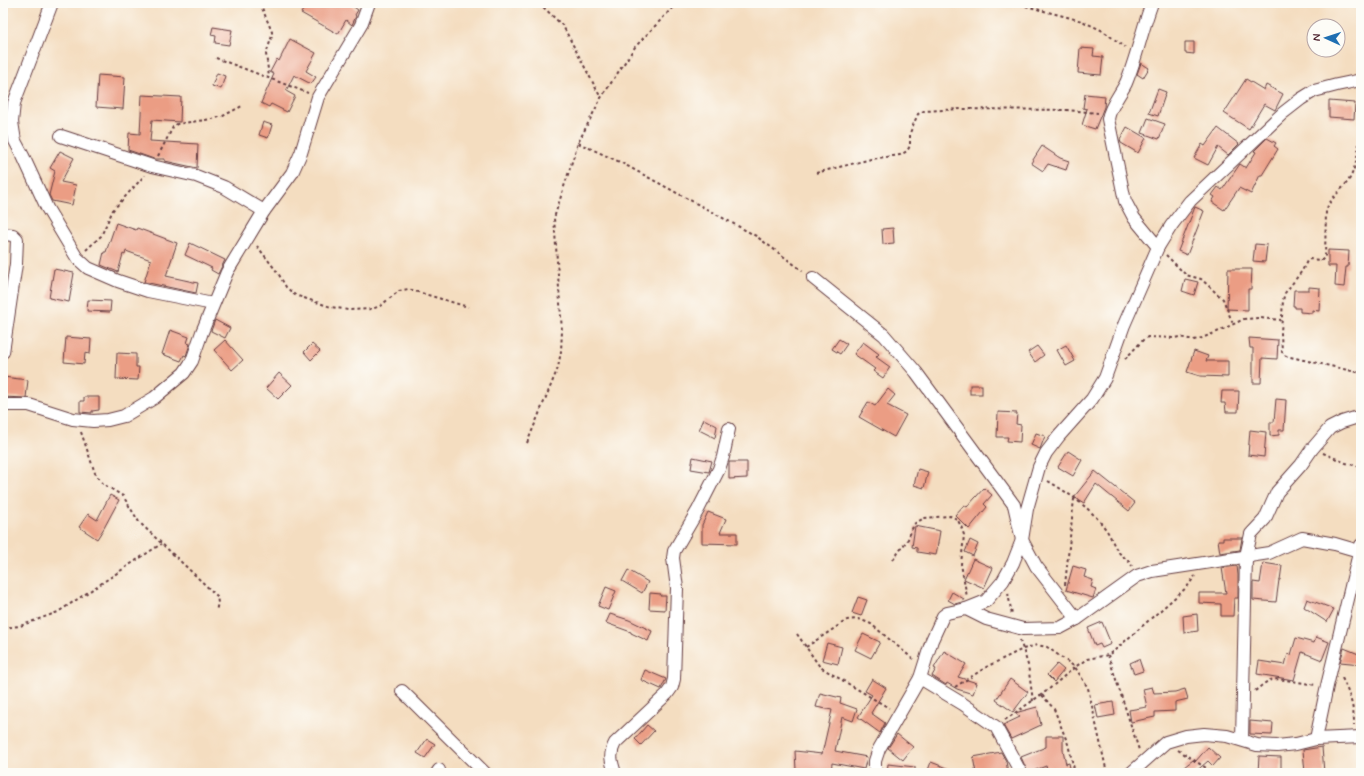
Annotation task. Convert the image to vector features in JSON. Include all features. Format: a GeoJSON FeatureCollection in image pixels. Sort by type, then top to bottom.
{"type":"FeatureCollection","features":[{"type":"Feature","properties":{"kind":"street"},"geometry":{"type":"LineString","coordinates":[[52,3],[14,103],[12,122],[15,141],[37,190],[78,258],[88,268],[118,281],[148,291],[213,304]]}},
{"type":"Feature","properties":{"kind":"street"},"geometry":{"type":"LineString","coordinates":[[3,405],[29,405],[74,418],[93,421],[108,420],[124,416],[154,398],[184,373],[192,361],[213,304],[227,272],[264,211],[292,173],[301,153],[318,97],[361,25],[368,3]]}},
{"type":"Feature","properties":{"kind":"street"},"geometry":{"type":"LineString","coordinates":[[1152,3],[1136,55],[1125,84],[1109,112],[1108,119],[1125,201],[1134,218],[1158,247]]}},
{"type":"Feature","properties":{"kind":"street"},"geometry":{"type":"LineString","coordinates":[[875,773],[876,756],[921,673],[932,640],[943,616],[947,613],[969,608],[986,601],[1006,576],[1022,540],[1027,509],[1037,475],[1046,453],[1092,399],[1105,378],[1124,325],[1158,247],[1171,226],[1190,201],[1283,113],[1301,98],[1314,91],[1361,80]]}},
{"type":"Feature","properties":{"kind":"street"},"geometry":{"type":"LineString","coordinates":[[61,136],[152,166],[196,176],[224,187],[264,211]]}},
{"type":"Feature","properties":{"kind":"street"},"geometry":{"type":"LineString","coordinates":[[3,234],[13,235],[17,239],[16,264],[3,352]]}},
{"type":"Feature","properties":{"kind":"street"},"geometry":{"type":"LineString","coordinates":[[812,278],[884,335],[916,372],[1014,505],[1022,540],[1036,566],[1077,619]]}},
{"type":"Feature","properties":{"kind":"street"},"geometry":{"type":"LineString","coordinates":[[1242,740],[1246,556],[1251,534],[1265,519],[1277,492],[1301,465],[1312,449],[1330,428],[1342,422],[1361,416]]}},
{"type":"Feature","properties":{"kind":"street"},"geometry":{"type":"LineString","coordinates":[[615,773],[610,759],[611,751],[615,743],[667,694],[672,687],[674,678],[677,588],[673,558],[674,551],[698,510],[719,469],[729,429]]}},
{"type":"Feature","properties":{"kind":"street"},"geometry":{"type":"LineString","coordinates":[[969,608],[986,618],[1023,629],[1060,628],[1077,619],[1136,576],[1152,571],[1246,556],[1269,554],[1300,538],[1360,548],[1332,664],[1316,739]]}},
{"type":"Feature","properties":{"kind":"street"},"geometry":{"type":"LineString","coordinates":[[921,673],[946,693],[996,727],[1021,773]]}},
{"type":"Feature","properties":{"kind":"street"},"geometry":{"type":"LineString","coordinates":[[402,691],[484,773]]}},
{"type":"Feature","properties":{"kind":"street"},"geometry":{"type":"LineString","coordinates":[[1131,773],[1166,742],[1186,736],[1204,734],[1228,736],[1257,745],[1277,746],[1296,744],[1316,739],[1358,737]]}},
{"type":"Feature","properties":{"kind":"path"},"geometry":{"type":"LineString","coordinates":[[260,3],[272,32],[266,54],[269,77]]}},
{"type":"Feature","properties":{"kind":"path"},"geometry":{"type":"LineString","coordinates":[[539,3],[564,26],[601,98]]}},
{"type":"Feature","properties":{"kind":"path"},"geometry":{"type":"LineString","coordinates":[[527,443],[558,368],[561,351],[562,331],[554,218],[578,143],[601,98],[635,47],[677,3]]}},
{"type":"Feature","properties":{"kind":"path"},"geometry":{"type":"LineString","coordinates":[[1014,3],[1082,21],[1103,31],[1136,55]]}},
{"type":"Feature","properties":{"kind":"path"},"geometry":{"type":"LineString","coordinates":[[216,58],[318,97]]}},
{"type":"Feature","properties":{"kind":"path"},"geometry":{"type":"LineString","coordinates":[[78,258],[102,236],[113,210],[141,181],[152,166],[173,127],[177,124],[223,116],[242,106]]}},
{"type":"Feature","properties":{"kind":"path"},"geometry":{"type":"LineString","coordinates":[[816,173],[871,159],[900,155],[907,151],[910,146],[910,133],[914,123],[918,114],[924,111],[961,109],[1067,110],[1090,113],[1109,112]]}},
{"type":"Feature","properties":{"kind":"path"},"geometry":{"type":"LineString","coordinates":[[1361,125],[1355,167],[1345,185],[1332,198],[1326,211],[1324,257],[1322,260],[1310,259],[1307,261],[1302,271],[1285,293],[1281,320],[1282,352],[1286,356],[1361,373]]}},
{"type":"Feature","properties":{"kind":"path"},"geometry":{"type":"LineString","coordinates":[[578,143],[620,162],[756,236],[812,278]]}},
{"type":"Feature","properties":{"kind":"path"},"geometry":{"type":"LineString","coordinates":[[248,236],[278,273],[286,287],[295,295],[332,307],[348,310],[372,309],[380,306],[399,291],[408,289],[468,307]]}},
{"type":"Feature","properties":{"kind":"path"},"geometry":{"type":"LineString","coordinates":[[1158,247],[1186,275],[1201,279],[1223,300],[1233,324]]}},
{"type":"Feature","properties":{"kind":"path"},"geometry":{"type":"LineString","coordinates":[[1121,363],[1144,339],[1148,337],[1179,337],[1194,340],[1202,338],[1244,319],[1260,318],[1281,320]]}},
{"type":"Feature","properties":{"kind":"path"},"geometry":{"type":"LineString","coordinates":[[74,418],[84,438],[95,473],[103,484],[123,496],[139,522],[217,596],[218,603],[216,611]]}},
{"type":"Feature","properties":{"kind":"path"},"geometry":{"type":"LineString","coordinates":[[1312,449],[1346,463],[1361,467]]}},
{"type":"Feature","properties":{"kind":"path"},"geometry":{"type":"LineString","coordinates":[[1037,475],[1066,491],[1087,509],[1106,531],[1117,550],[1129,561],[1136,576]]}},
{"type":"Feature","properties":{"kind":"path"},"geometry":{"type":"LineString","coordinates":[[1063,602],[1074,498]]}},
{"type":"Feature","properties":{"kind":"path"},"geometry":{"type":"LineString","coordinates":[[893,560],[908,539],[914,524],[924,518],[950,516],[957,519],[962,526],[964,535],[961,564],[969,608]]}},
{"type":"Feature","properties":{"kind":"path"},"geometry":{"type":"LineString","coordinates":[[3,628],[20,626],[58,612],[161,544]]}},
{"type":"Feature","properties":{"kind":"path"},"geometry":{"type":"LineString","coordinates":[[996,727],[1033,701],[1075,667],[1087,660],[1108,655],[1187,587],[1206,563]]}},
{"type":"Feature","properties":{"kind":"path"},"geometry":{"type":"LineString","coordinates":[[1006,576],[1009,604],[1028,665],[1033,701]]}},
{"type":"Feature","properties":{"kind":"path"},"geometry":{"type":"LineString","coordinates":[[806,648],[847,620],[859,619],[871,624],[909,654],[921,673]]}},
{"type":"Feature","properties":{"kind":"path"},"geometry":{"type":"LineString","coordinates":[[797,634],[820,667],[899,714]]}},
{"type":"Feature","properties":{"kind":"path"},"geometry":{"type":"LineString","coordinates":[[946,693],[988,666],[1023,649],[1037,645],[1047,647],[1075,667],[1088,688],[1107,773]]}},
{"type":"Feature","properties":{"kind":"path"},"geometry":{"type":"LineString","coordinates":[[1108,655],[1143,761]]}},
{"type":"Feature","properties":{"kind":"path"},"geometry":{"type":"LineString","coordinates":[[1332,664],[1341,676],[1352,700],[1358,737]]}},
{"type":"Feature","properties":{"kind":"path"},"geometry":{"type":"LineString","coordinates":[[1243,702],[1272,679],[1327,686]]}},
{"type":"Feature","properties":{"kind":"path"},"geometry":{"type":"LineString","coordinates":[[1042,694],[1054,710],[1068,744],[1075,773]]}},
{"type":"Feature","properties":{"kind":"path"},"geometry":{"type":"LineString","coordinates":[[1166,742],[1214,773]]}},
{"type":"Feature","properties":{"kind":"building"},"geometry":{"type":"Polygon","coordinates":[[[308,3],[348,3],[358,10],[352,25],[346,20],[338,34],[301,13],[308,3]]]}},
{"type":"Feature","properties":{"kind":"building"},"geometry":{"type":"Polygon","coordinates":[[[213,27],[232,30],[229,45],[215,43],[216,36],[211,35],[213,27]]]}},
{"type":"Feature","properties":{"kind":"building"},"geometry":{"type":"Polygon","coordinates":[[[290,39],[316,53],[306,71],[316,77],[311,84],[294,75],[286,91],[295,96],[287,112],[271,104],[269,107],[261,103],[274,74],[270,72],[277,59],[279,61],[290,39]]]}},
{"type":"Feature","properties":{"kind":"building"},"geometry":{"type":"Polygon","coordinates":[[[1185,42],[1194,42],[1194,54],[1185,53],[1185,42]]]}},
{"type":"Feature","properties":{"kind":"building"},"geometry":{"type":"Polygon","coordinates":[[[1080,48],[1094,49],[1093,56],[1103,57],[1101,75],[1078,73],[1080,48]]]}},
{"type":"Feature","properties":{"kind":"building"},"geometry":{"type":"Polygon","coordinates":[[[1141,63],[1149,68],[1143,78],[1137,74],[1141,63]]]}},
{"type":"Feature","properties":{"kind":"building"},"geometry":{"type":"Polygon","coordinates":[[[217,73],[225,76],[221,89],[212,86],[217,73]]]}},
{"type":"Feature","properties":{"kind":"building"},"geometry":{"type":"Polygon","coordinates":[[[98,75],[125,77],[123,109],[96,107],[98,75]]]}},
{"type":"Feature","properties":{"kind":"building"},"geometry":{"type":"Polygon","coordinates":[[[1246,79],[1264,90],[1266,85],[1283,94],[1275,110],[1264,104],[1249,129],[1224,113],[1246,79]]]}},
{"type":"Feature","properties":{"kind":"building"},"geometry":{"type":"Polygon","coordinates":[[[1158,89],[1166,92],[1158,116],[1149,113],[1158,89]]]}},
{"type":"Feature","properties":{"kind":"building"},"geometry":{"type":"Polygon","coordinates":[[[1085,94],[1105,96],[1104,107],[1095,129],[1082,125],[1087,109],[1083,108],[1085,94]]]}},
{"type":"Feature","properties":{"kind":"building"},"geometry":{"type":"Polygon","coordinates":[[[142,95],[181,97],[180,122],[152,120],[150,141],[198,144],[197,168],[165,161],[165,159],[154,159],[128,150],[129,133],[140,134],[142,95]]]}},
{"type":"Feature","properties":{"kind":"building"},"geometry":{"type":"Polygon","coordinates":[[[1329,101],[1355,103],[1354,119],[1329,117],[1329,101]]]}},
{"type":"Feature","properties":{"kind":"building"},"geometry":{"type":"Polygon","coordinates":[[[1148,118],[1165,124],[1159,139],[1142,133],[1148,118]]]}},
{"type":"Feature","properties":{"kind":"building"},"geometry":{"type":"Polygon","coordinates":[[[263,122],[272,125],[268,138],[259,135],[263,122]]]}},
{"type":"Feature","properties":{"kind":"building"},"geometry":{"type":"Polygon","coordinates":[[[1127,127],[1146,138],[1138,153],[1121,143],[1120,140],[1127,127]]]}},
{"type":"Feature","properties":{"kind":"building"},"geometry":{"type":"Polygon","coordinates":[[[1218,128],[1239,144],[1228,155],[1218,147],[1208,165],[1194,158],[1202,144],[1205,146],[1218,128]]]}},
{"type":"Feature","properties":{"kind":"building"},"geometry":{"type":"Polygon","coordinates":[[[1267,138],[1276,143],[1274,146],[1278,149],[1262,175],[1260,175],[1251,194],[1239,188],[1224,210],[1212,202],[1215,197],[1212,195],[1218,187],[1222,190],[1240,164],[1246,168],[1256,152],[1254,151],[1267,138]]]}},
{"type":"Feature","properties":{"kind":"building"},"geometry":{"type":"Polygon","coordinates":[[[1042,146],[1060,158],[1069,161],[1066,170],[1048,164],[1043,171],[1031,163],[1042,146]]]}},
{"type":"Feature","properties":{"kind":"building"},"geometry":{"type":"Polygon","coordinates":[[[60,151],[74,158],[61,182],[76,185],[72,205],[52,201],[49,195],[55,171],[50,168],[60,151]]]}},
{"type":"Feature","properties":{"kind":"building"},"geometry":{"type":"Polygon","coordinates":[[[1195,207],[1204,211],[1187,255],[1178,251],[1195,207]]]}},
{"type":"Feature","properties":{"kind":"building"},"geometry":{"type":"Polygon","coordinates":[[[116,223],[136,230],[137,228],[177,243],[166,276],[198,283],[196,293],[144,282],[151,260],[126,251],[125,255],[123,254],[118,272],[101,265],[104,252],[106,252],[116,223]]]}},
{"type":"Feature","properties":{"kind":"building"},"geometry":{"type":"Polygon","coordinates":[[[893,228],[894,243],[883,244],[882,229],[893,228]]]}},
{"type":"Feature","properties":{"kind":"building"},"geometry":{"type":"Polygon","coordinates":[[[190,243],[225,260],[218,274],[211,270],[212,268],[185,255],[190,243]]]}},
{"type":"Feature","properties":{"kind":"building"},"geometry":{"type":"Polygon","coordinates":[[[1255,244],[1267,245],[1265,262],[1253,261],[1255,244]]]}},
{"type":"Feature","properties":{"kind":"building"},"geometry":{"type":"Polygon","coordinates":[[[1328,250],[1349,251],[1348,267],[1346,267],[1344,287],[1335,286],[1336,266],[1328,266],[1328,250]]]}},
{"type":"Feature","properties":{"kind":"building"},"geometry":{"type":"Polygon","coordinates":[[[54,269],[74,273],[69,302],[49,298],[54,269]]]}},
{"type":"Feature","properties":{"kind":"building"},"geometry":{"type":"Polygon","coordinates":[[[1228,269],[1252,269],[1251,289],[1248,289],[1248,310],[1227,309],[1228,269]]]}},
{"type":"Feature","properties":{"kind":"building"},"geometry":{"type":"Polygon","coordinates":[[[1185,279],[1198,282],[1194,295],[1182,291],[1185,279]]]}},
{"type":"Feature","properties":{"kind":"building"},"geometry":{"type":"Polygon","coordinates":[[[1309,287],[1320,288],[1319,311],[1312,310],[1312,313],[1300,312],[1300,308],[1295,308],[1295,306],[1293,306],[1294,290],[1309,290],[1309,287]]]}},
{"type":"Feature","properties":{"kind":"building"},"geometry":{"type":"Polygon","coordinates":[[[88,300],[111,301],[110,312],[87,311],[88,300]]]}},
{"type":"Feature","properties":{"kind":"building"},"geometry":{"type":"Polygon","coordinates":[[[215,320],[230,328],[225,338],[211,331],[215,320]]]}},
{"type":"Feature","properties":{"kind":"building"},"geometry":{"type":"Polygon","coordinates":[[[170,330],[189,337],[187,343],[190,344],[186,356],[184,355],[181,361],[162,354],[170,330]]]}},
{"type":"Feature","properties":{"kind":"building"},"geometry":{"type":"Polygon","coordinates":[[[66,337],[91,339],[90,354],[85,353],[84,364],[64,362],[66,337]]]}},
{"type":"Feature","properties":{"kind":"building"},"geometry":{"type":"Polygon","coordinates":[[[1249,338],[1278,340],[1277,359],[1262,358],[1261,383],[1253,383],[1253,348],[1250,348],[1249,338]]]}},
{"type":"Feature","properties":{"kind":"building"},"geometry":{"type":"Polygon","coordinates":[[[839,339],[847,344],[840,354],[832,349],[839,339]]]}},
{"type":"Feature","properties":{"kind":"building"},"geometry":{"type":"Polygon","coordinates":[[[225,340],[243,360],[232,370],[214,350],[225,340]]]}},
{"type":"Feature","properties":{"kind":"building"},"geometry":{"type":"Polygon","coordinates":[[[863,342],[879,354],[876,357],[890,367],[883,378],[873,371],[875,369],[854,354],[863,342]]]}},
{"type":"Feature","properties":{"kind":"building"},"geometry":{"type":"Polygon","coordinates":[[[312,344],[320,351],[311,360],[304,352],[312,344]]]}},
{"type":"Feature","properties":{"kind":"building"},"geometry":{"type":"Polygon","coordinates":[[[1066,345],[1075,361],[1066,366],[1057,350],[1066,345]]]}},
{"type":"Feature","properties":{"kind":"building"},"geometry":{"type":"Polygon","coordinates":[[[1037,346],[1044,355],[1035,362],[1028,352],[1037,346]]]}},
{"type":"Feature","properties":{"kind":"building"},"geometry":{"type":"Polygon","coordinates":[[[1194,351],[1208,356],[1206,361],[1228,361],[1228,377],[1200,376],[1187,372],[1194,351]]]}},
{"type":"Feature","properties":{"kind":"building"},"geometry":{"type":"Polygon","coordinates":[[[117,353],[136,354],[136,367],[139,367],[138,380],[116,379],[117,353]]]}},
{"type":"Feature","properties":{"kind":"building"},"geometry":{"type":"Polygon","coordinates":[[[279,373],[292,385],[278,399],[266,388],[279,373]]]}},
{"type":"Feature","properties":{"kind":"building"},"geometry":{"type":"Polygon","coordinates":[[[3,377],[28,380],[26,398],[3,397],[3,377]]]}},
{"type":"Feature","properties":{"kind":"building"},"geometry":{"type":"Polygon","coordinates":[[[970,385],[982,385],[982,394],[970,394],[970,385]]]}},
{"type":"Feature","properties":{"kind":"building"},"geometry":{"type":"Polygon","coordinates":[[[888,389],[895,395],[887,405],[906,415],[894,437],[859,417],[868,402],[875,406],[888,389]]]}},
{"type":"Feature","properties":{"kind":"building"},"geometry":{"type":"Polygon","coordinates":[[[1222,391],[1239,391],[1238,412],[1226,412],[1225,403],[1221,403],[1222,391]]]}},
{"type":"Feature","properties":{"kind":"building"},"geometry":{"type":"Polygon","coordinates":[[[84,397],[99,397],[99,410],[92,411],[92,413],[80,412],[80,401],[84,401],[84,397]]]}},
{"type":"Feature","properties":{"kind":"building"},"geometry":{"type":"Polygon","coordinates":[[[1276,399],[1286,400],[1284,430],[1279,430],[1279,435],[1270,436],[1270,422],[1274,422],[1276,399]]]}},
{"type":"Feature","properties":{"kind":"building"},"geometry":{"type":"Polygon","coordinates":[[[998,412],[1017,413],[1016,424],[1021,425],[1020,442],[1007,441],[1008,437],[997,437],[998,412]]]}},
{"type":"Feature","properties":{"kind":"building"},"geometry":{"type":"Polygon","coordinates":[[[704,419],[717,426],[715,438],[699,430],[704,419]]]}},
{"type":"Feature","properties":{"kind":"building"},"geometry":{"type":"Polygon","coordinates":[[[1250,430],[1266,432],[1264,457],[1248,455],[1250,430]]]}},
{"type":"Feature","properties":{"kind":"building"},"geometry":{"type":"Polygon","coordinates":[[[1036,433],[1045,436],[1040,449],[1031,445],[1036,433]]]}},
{"type":"Feature","properties":{"kind":"building"},"geometry":{"type":"Polygon","coordinates":[[[1068,451],[1082,460],[1073,476],[1058,467],[1068,451]]]}},
{"type":"Feature","properties":{"kind":"building"},"geometry":{"type":"Polygon","coordinates":[[[693,457],[712,461],[709,472],[691,469],[693,457]]]}},
{"type":"Feature","properties":{"kind":"building"},"geometry":{"type":"Polygon","coordinates":[[[729,462],[747,462],[747,478],[729,479],[729,462]]]}},
{"type":"Feature","properties":{"kind":"building"},"geometry":{"type":"Polygon","coordinates":[[[918,469],[928,472],[924,488],[914,485],[918,469]]]}},
{"type":"Feature","properties":{"kind":"building"},"geometry":{"type":"Polygon","coordinates":[[[1095,471],[1135,503],[1129,511],[1096,484],[1084,503],[1074,497],[1095,471]]]}},
{"type":"Feature","properties":{"kind":"building"},"geometry":{"type":"Polygon","coordinates":[[[984,488],[992,495],[984,504],[987,507],[969,529],[955,515],[964,505],[967,507],[984,488]]]}},
{"type":"Feature","properties":{"kind":"building"},"geometry":{"type":"Polygon","coordinates":[[[110,495],[119,500],[97,539],[79,527],[88,514],[97,520],[110,495]]]}},
{"type":"Feature","properties":{"kind":"building"},"geometry":{"type":"Polygon","coordinates":[[[708,512],[726,519],[720,533],[737,533],[737,544],[702,543],[702,525],[708,512]]]}},
{"type":"Feature","properties":{"kind":"building"},"geometry":{"type":"Polygon","coordinates":[[[915,526],[940,531],[936,555],[917,552],[917,548],[912,547],[915,526]]]}},
{"type":"Feature","properties":{"kind":"building"},"geometry":{"type":"Polygon","coordinates":[[[1223,538],[1242,538],[1240,550],[1220,553],[1218,540],[1223,540],[1223,538]]]}},
{"type":"Feature","properties":{"kind":"building"},"geometry":{"type":"Polygon","coordinates":[[[970,540],[978,544],[973,556],[965,552],[970,540]]]}},
{"type":"Feature","properties":{"kind":"building"},"geometry":{"type":"Polygon","coordinates":[[[973,559],[993,568],[984,588],[964,579],[973,559]]]}},
{"type":"Feature","properties":{"kind":"building"},"geometry":{"type":"Polygon","coordinates":[[[1263,563],[1282,566],[1276,602],[1253,600],[1253,582],[1260,583],[1263,563]]]}},
{"type":"Feature","properties":{"kind":"building"},"geometry":{"type":"Polygon","coordinates":[[[1073,566],[1086,570],[1084,577],[1093,580],[1091,587],[1096,589],[1093,598],[1066,590],[1073,566]]]}},
{"type":"Feature","properties":{"kind":"building"},"geometry":{"type":"Polygon","coordinates":[[[1237,566],[1238,598],[1234,598],[1233,616],[1221,616],[1221,604],[1199,603],[1199,593],[1226,593],[1222,568],[1237,566]]]}},
{"type":"Feature","properties":{"kind":"building"},"geometry":{"type":"Polygon","coordinates":[[[628,570],[648,582],[642,593],[622,581],[628,570]]]}},
{"type":"Feature","properties":{"kind":"building"},"geometry":{"type":"Polygon","coordinates":[[[606,587],[616,591],[608,610],[598,606],[606,587]]]}},
{"type":"Feature","properties":{"kind":"building"},"geometry":{"type":"Polygon","coordinates":[[[952,592],[964,599],[962,602],[955,604],[948,600],[952,592]]]}},
{"type":"Feature","properties":{"kind":"building"},"geometry":{"type":"Polygon","coordinates":[[[650,593],[666,596],[665,610],[649,609],[650,593]]]}},
{"type":"Feature","properties":{"kind":"building"},"geometry":{"type":"Polygon","coordinates":[[[858,597],[867,600],[861,616],[852,613],[858,597]]]}},
{"type":"Feature","properties":{"kind":"building"},"geometry":{"type":"Polygon","coordinates":[[[1307,599],[1334,609],[1327,622],[1304,607],[1307,599]]]}},
{"type":"Feature","properties":{"kind":"building"},"geometry":{"type":"Polygon","coordinates":[[[610,614],[629,620],[652,631],[648,641],[631,632],[606,623],[610,614]]]}},
{"type":"Feature","properties":{"kind":"building"},"geometry":{"type":"Polygon","coordinates":[[[1197,614],[1198,631],[1184,633],[1183,616],[1197,614]]]}},
{"type":"Feature","properties":{"kind":"building"},"geometry":{"type":"Polygon","coordinates":[[[1102,622],[1111,644],[1102,648],[1100,644],[1095,646],[1088,628],[1102,622]]]}},
{"type":"Feature","properties":{"kind":"building"},"geometry":{"type":"Polygon","coordinates":[[[863,634],[880,642],[871,658],[855,650],[863,634]]]}},
{"type":"Feature","properties":{"kind":"building"},"geometry":{"type":"Polygon","coordinates":[[[1316,637],[1329,642],[1322,660],[1302,652],[1294,680],[1257,674],[1259,661],[1285,665],[1288,654],[1291,655],[1296,638],[1314,643],[1316,637]]]}},
{"type":"Feature","properties":{"kind":"building"},"geometry":{"type":"Polygon","coordinates":[[[827,643],[842,647],[838,664],[822,660],[827,643]]]}},
{"type":"Feature","properties":{"kind":"building"},"geometry":{"type":"Polygon","coordinates":[[[1344,648],[1361,655],[1361,664],[1340,662],[1344,648]]]}},
{"type":"Feature","properties":{"kind":"building"},"geometry":{"type":"Polygon","coordinates":[[[944,651],[966,664],[958,677],[977,683],[973,694],[957,689],[947,683],[946,685],[932,676],[936,669],[934,668],[944,651]]]}},
{"type":"Feature","properties":{"kind":"building"},"geometry":{"type":"Polygon","coordinates":[[[1139,659],[1143,671],[1134,674],[1130,663],[1139,659]]]}},
{"type":"Feature","properties":{"kind":"building"},"geometry":{"type":"Polygon","coordinates":[[[1057,664],[1064,670],[1054,682],[1047,675],[1057,664]]]}},
{"type":"Feature","properties":{"kind":"building"},"geometry":{"type":"Polygon","coordinates":[[[645,670],[666,679],[661,689],[641,680],[645,670]]]}},
{"type":"Feature","properties":{"kind":"building"},"geometry":{"type":"Polygon","coordinates":[[[872,679],[886,688],[871,713],[885,723],[880,733],[858,717],[872,695],[865,691],[872,679]]]}},
{"type":"Feature","properties":{"kind":"building"},"geometry":{"type":"Polygon","coordinates":[[[1010,679],[1028,692],[1013,712],[996,700],[1010,679]]]}},
{"type":"Feature","properties":{"kind":"building"},"geometry":{"type":"Polygon","coordinates":[[[1152,687],[1154,693],[1175,692],[1185,689],[1188,699],[1175,702],[1175,711],[1155,712],[1155,717],[1131,722],[1129,710],[1147,707],[1143,689],[1152,687]]]}},
{"type":"Feature","properties":{"kind":"building"},"geometry":{"type":"Polygon","coordinates":[[[820,693],[841,698],[840,703],[857,709],[853,721],[842,717],[835,751],[867,757],[864,769],[832,763],[831,773],[809,773],[810,769],[796,770],[795,751],[822,754],[832,710],[816,707],[820,693]]]}},
{"type":"Feature","properties":{"kind":"building"},"geometry":{"type":"Polygon","coordinates":[[[1113,702],[1115,715],[1098,718],[1095,705],[1113,702]]]}},
{"type":"Feature","properties":{"kind":"building"},"geometry":{"type":"Polygon","coordinates":[[[1037,707],[1041,725],[1011,739],[1003,725],[1020,717],[1015,713],[1037,707]]]}},
{"type":"Feature","properties":{"kind":"building"},"geometry":{"type":"Polygon","coordinates":[[[1250,721],[1273,723],[1272,735],[1250,734],[1250,721]]]}},
{"type":"Feature","properties":{"kind":"building"},"geometry":{"type":"Polygon","coordinates":[[[647,725],[654,731],[641,745],[635,739],[647,725]]]}},
{"type":"Feature","properties":{"kind":"building"},"geometry":{"type":"Polygon","coordinates":[[[897,734],[913,747],[903,760],[888,748],[897,734]]]}},
{"type":"Feature","properties":{"kind":"building"},"geometry":{"type":"Polygon","coordinates":[[[1046,736],[1063,736],[1063,750],[1066,764],[1069,763],[1071,773],[1044,773],[1044,769],[1047,768],[1046,766],[1028,773],[1021,757],[1046,747],[1046,736]]]}},
{"type":"Feature","properties":{"kind":"building"},"geometry":{"type":"Polygon","coordinates":[[[427,739],[435,744],[425,758],[417,753],[427,739]]]}},
{"type":"Feature","properties":{"kind":"building"},"geometry":{"type":"Polygon","coordinates":[[[1208,747],[1220,758],[1213,766],[1208,761],[1194,773],[1184,773],[1187,770],[1184,767],[1193,760],[1195,762],[1208,747]]]}},
{"type":"Feature","properties":{"kind":"building"},"geometry":{"type":"Polygon","coordinates":[[[1322,747],[1324,773],[1305,773],[1303,750],[1322,747]]]}},
{"type":"Feature","properties":{"kind":"building"},"geometry":{"type":"Polygon","coordinates":[[[1001,752],[1006,761],[1008,773],[976,773],[973,757],[1001,752]]]}},
{"type":"Feature","properties":{"kind":"building"},"geometry":{"type":"Polygon","coordinates":[[[1259,756],[1281,757],[1281,773],[1258,773],[1259,756]]]}},
{"type":"Feature","properties":{"kind":"building"},"geometry":{"type":"Polygon","coordinates":[[[931,762],[957,772],[957,773],[927,773],[931,762]]]}},
{"type":"Feature","properties":{"kind":"building"},"geometry":{"type":"Polygon","coordinates":[[[888,764],[915,767],[915,773],[887,773],[888,764]]]}}]}
